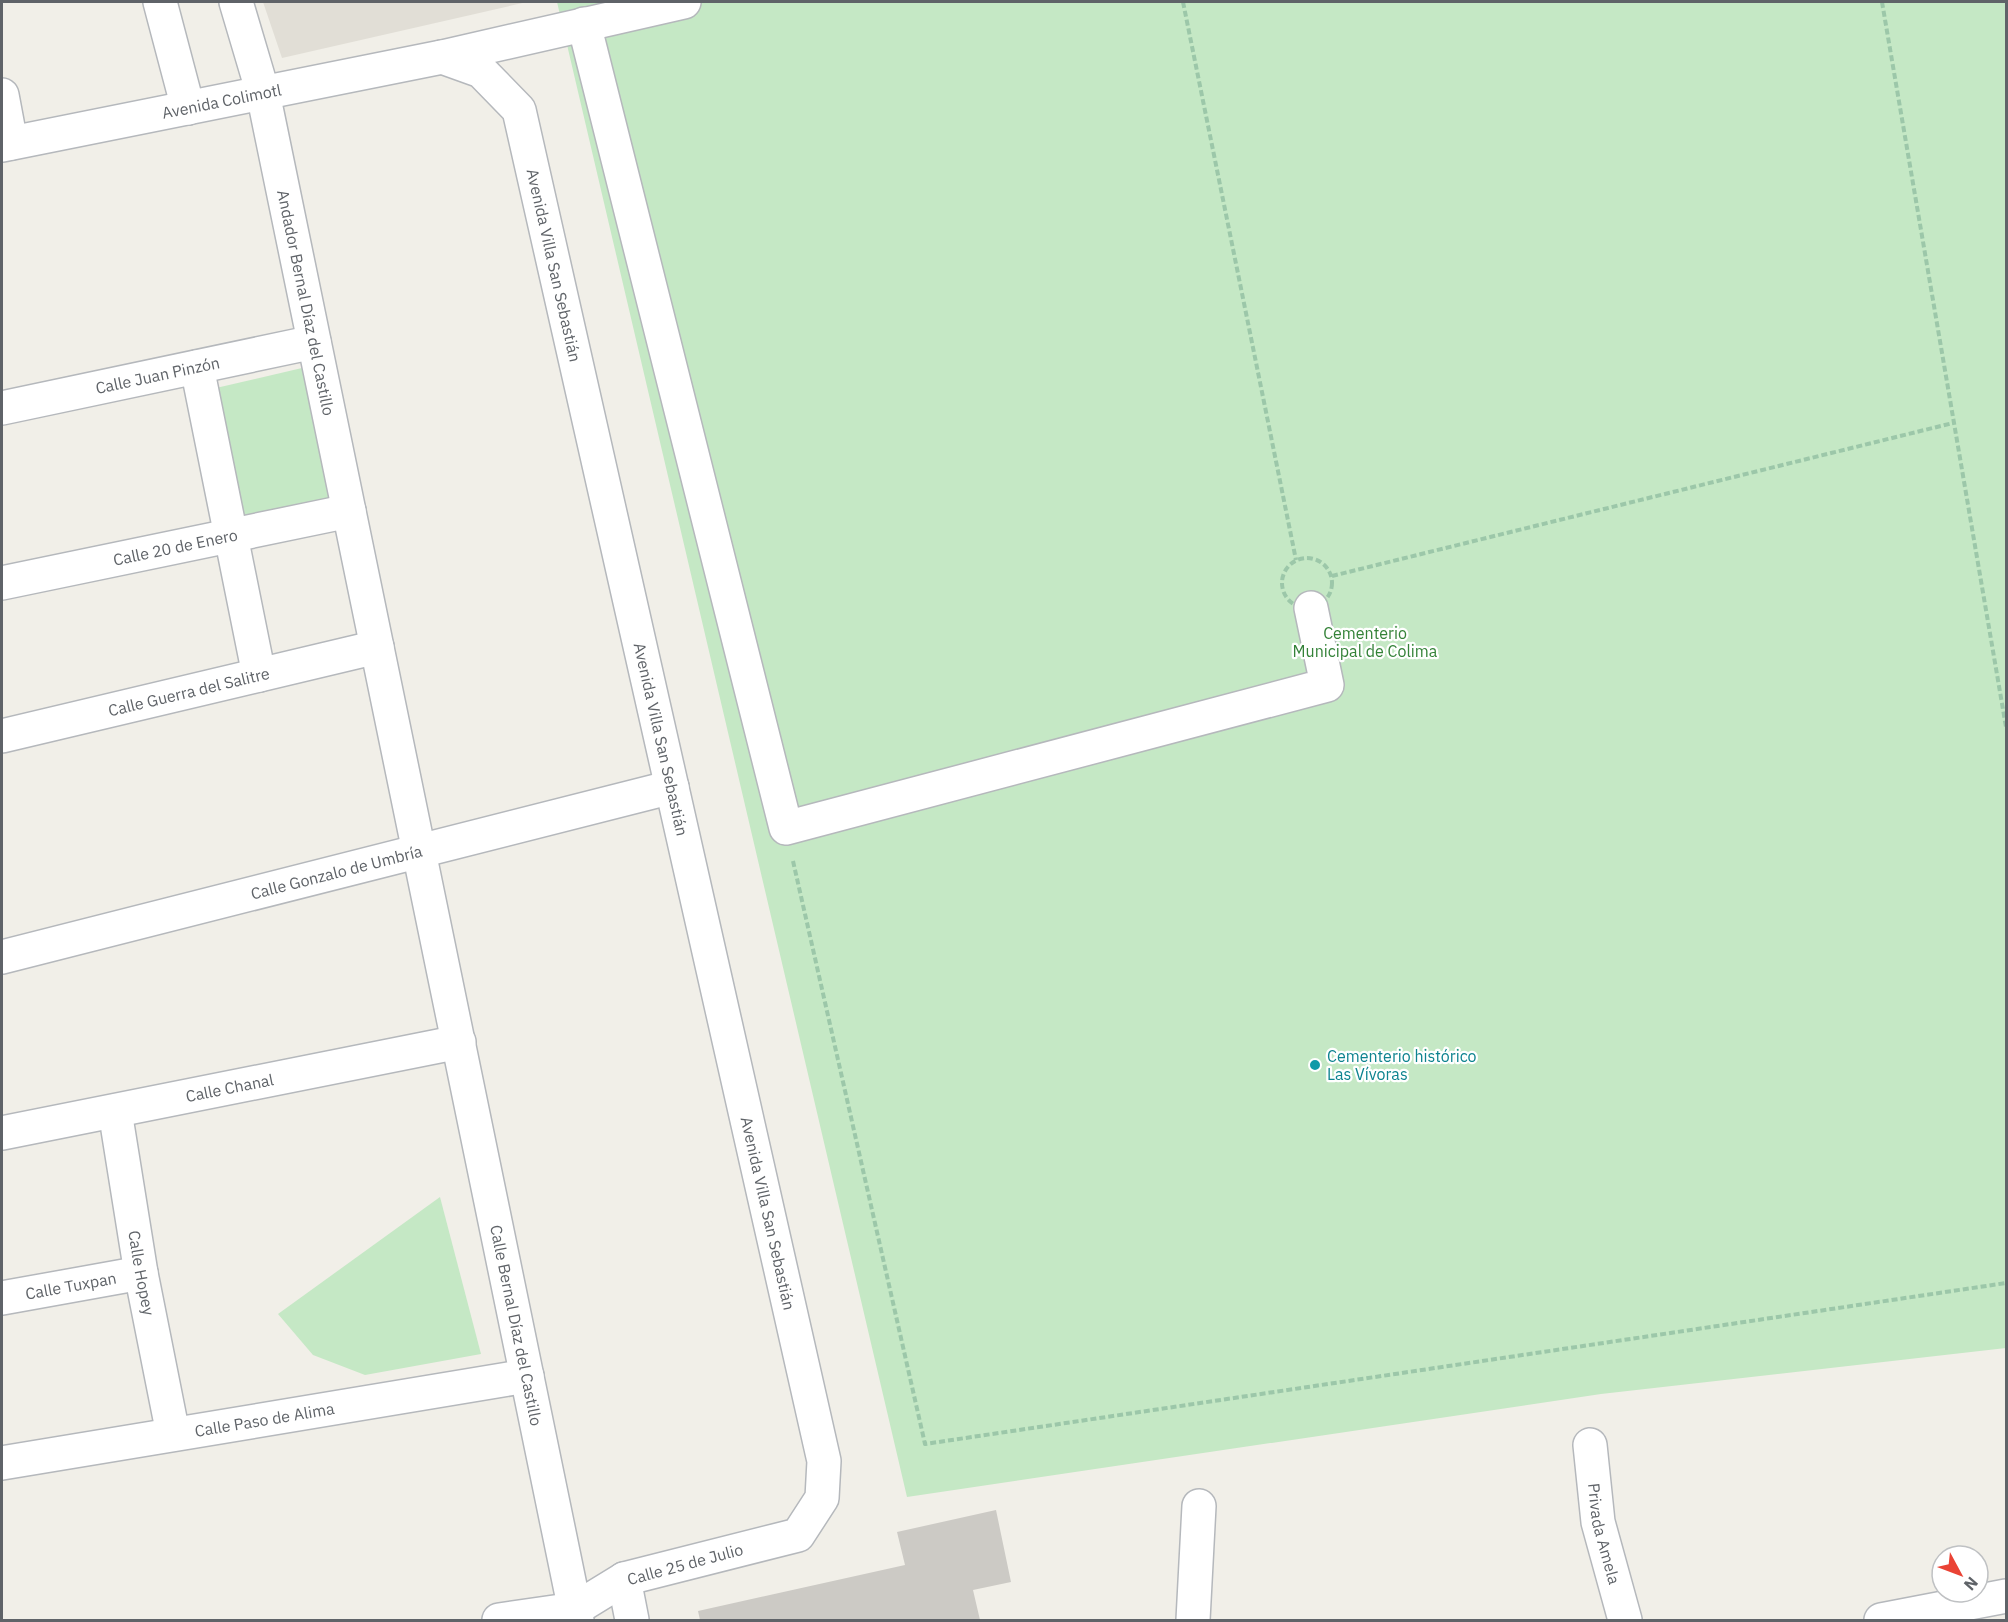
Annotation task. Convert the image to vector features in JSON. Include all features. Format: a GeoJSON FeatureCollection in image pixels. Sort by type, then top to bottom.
{"type":"FeatureCollection","features":[{"type":"Feature","properties":{"kind":"street"},"geometry":{"type":"LineString","coordinates":[[160,2],[188,108]]}},
{"type":"Feature","properties":{"kind":"street","name":"Andador Bernal Díaz del Castillo"},"geometry":{"type":"LineString","coordinates":[[236,2],[263,93],[349,511]]}},
{"type":"Feature","properties":{"kind":"street","name":"Avenida Colimotl"},"geometry":{"type":"LineString","coordinates":[[6,144],[442,57],[684,2]]}},
{"type":"Feature","properties":{"kind":"street"},"geometry":{"type":"LineString","coordinates":[[584,24],[786,828],[1327,685],[1311,608]]}},
{"type":"Feature","properties":{"kind":"street","name":"Avenida Villa San Sebastián"},"geometry":{"type":"LineString","coordinates":[[442,57],[481,71],[519,110],[824,1461]]}},
{"type":"Feature","properties":{"kind":"street"},"geometry":{"type":"LineString","coordinates":[[2,94],[6,144]]}},
{"type":"Feature","properties":{"kind":"street","name":"Calle Juan Pinzón"},"geometry":{"type":"LineString","coordinates":[[2,408],[314,342]]}},
{"type":"Feature","properties":{"kind":"street"},"geometry":{"type":"LineString","coordinates":[[197,367],[259,675]]}},
{"type":"Feature","properties":{"kind":"street"},"geometry":{"type":"LineString","coordinates":[[349,511],[459,1042]]}},
{"type":"Feature","properties":{"kind":"street","name":"Calle 20 de Enero"},"geometry":{"type":"LineString","coordinates":[[2,583],[349,511]]}},
{"type":"Feature","properties":{"kind":"street","name":"Calle Guerra del Salitre"},"geometry":{"type":"LineString","coordinates":[[2,736],[377,647]]}},
{"type":"Feature","properties":{"kind":"street","name":"Calle Gonzalo de Umbría"},"geometry":{"type":"LineString","coordinates":[[2,957],[672,787]]}},
{"type":"Feature","properties":{"kind":"street","name":"Calle Chanal"},"geometry":{"type":"LineString","coordinates":[[2,1133],[459,1042]]}},
{"type":"Feature","properties":{"kind":"street","name":"Calle Bernal Díaz del Castillo"},"geometry":{"type":"LineString","coordinates":[[459,1042],[576,1615]]}},
{"type":"Feature","properties":{"kind":"street","name":"Calle Hopey"},"geometry":{"type":"LineString","coordinates":[[115,1111],[141,1273],[173,1434]]}},
{"type":"Feature","properties":{"kind":"street","name":"Calle Tuxpan"},"geometry":{"type":"LineString","coordinates":[[2,1298],[141,1273]]}},
{"type":"Feature","properties":{"kind":"street","name":"Calle Paso de Alima"},"geometry":{"type":"LineString","coordinates":[[2,1463],[527,1376]]}},
{"type":"Feature","properties":{"kind":"street","name":"Privada Amela"},"geometry":{"type":"LineString","coordinates":[[1590,1445],[1598,1522],[1625,1620]]}},
{"type":"Feature","properties":{"kind":"street","name":"Calle 25 de Julio"},"geometry":{"type":"LineString","coordinates":[[499,1620],[576,1615],[624,1579],[798,1535],[822,1498],[824,1461]]}},
{"type":"Feature","properties":{"kind":"street"},"geometry":{"type":"LineString","coordinates":[[1192,1620],[1199,1506]]}},
{"type":"Feature","properties":{"kind":"street"},"geometry":{"type":"LineString","coordinates":[[624,1579],[632,1620]]}},
{"type":"Feature","properties":{"kind":"street"},"geometry":{"type":"LineString","coordinates":[[1881,1620],[1943,1615],[2007,1596]]}},
{"type":"Feature","properties":{"kind":"path"},"geometry":{"type":"LineString","coordinates":[[1183,2],[1296,560]]}},
{"type":"Feature","properties":{"kind":"path"},"geometry":{"type":"LineString","coordinates":[[1882,2],[2007,727]]}},
{"type":"Feature","properties":{"kind":"path"},"geometry":{"type":"LineString","coordinates":[[1332,576],[1953,423]]}},
{"type":"Feature","properties":{"kind":"path"},"geometry":{"type":"LineString","coordinates":[[786,828],[925,1444],[2007,1283]]}},
{"type":"Feature","properties":{"kind":"shaded area"},"geometry":{"type":"Polygon","coordinates":[[[263,2],[527,2],[282,58],[263,2]]]}},
{"type":"Feature","properties":{"kind":"green space","name":"Cementerio Municipal de Colima"},"geometry":{"type":"Polygon","coordinates":[[[557,2],[2006,2],[2006,1348],[1601,1394],[907,1497],[557,2]]]}},
{"type":"Feature","properties":{"kind":"green space"},"geometry":{"type":"Polygon","coordinates":[[[302,368],[331,500],[244,519],[216,388],[302,368]]]}},
{"type":"Feature","properties":{"kind":"green space"},"geometry":{"type":"Polygon","coordinates":[[[440,1197],[481,1354],[365,1375],[313,1355],[278,1314],[440,1197]]]}},
{"type":"Feature","properties":{"kind":"building"},"geometry":{"type":"Polygon","coordinates":[[[996,1510],[1011,1582],[973,1590],[980,1620],[700,1620],[698,1611],[905,1565],[897,1532],[996,1510]]]}},
{"type":"Feature","properties":{"kind":"place","name":"Cementerio histórico Las Vívoras"},"geometry":{"type":"Point","coordinates":[1315,1065]}}]}
